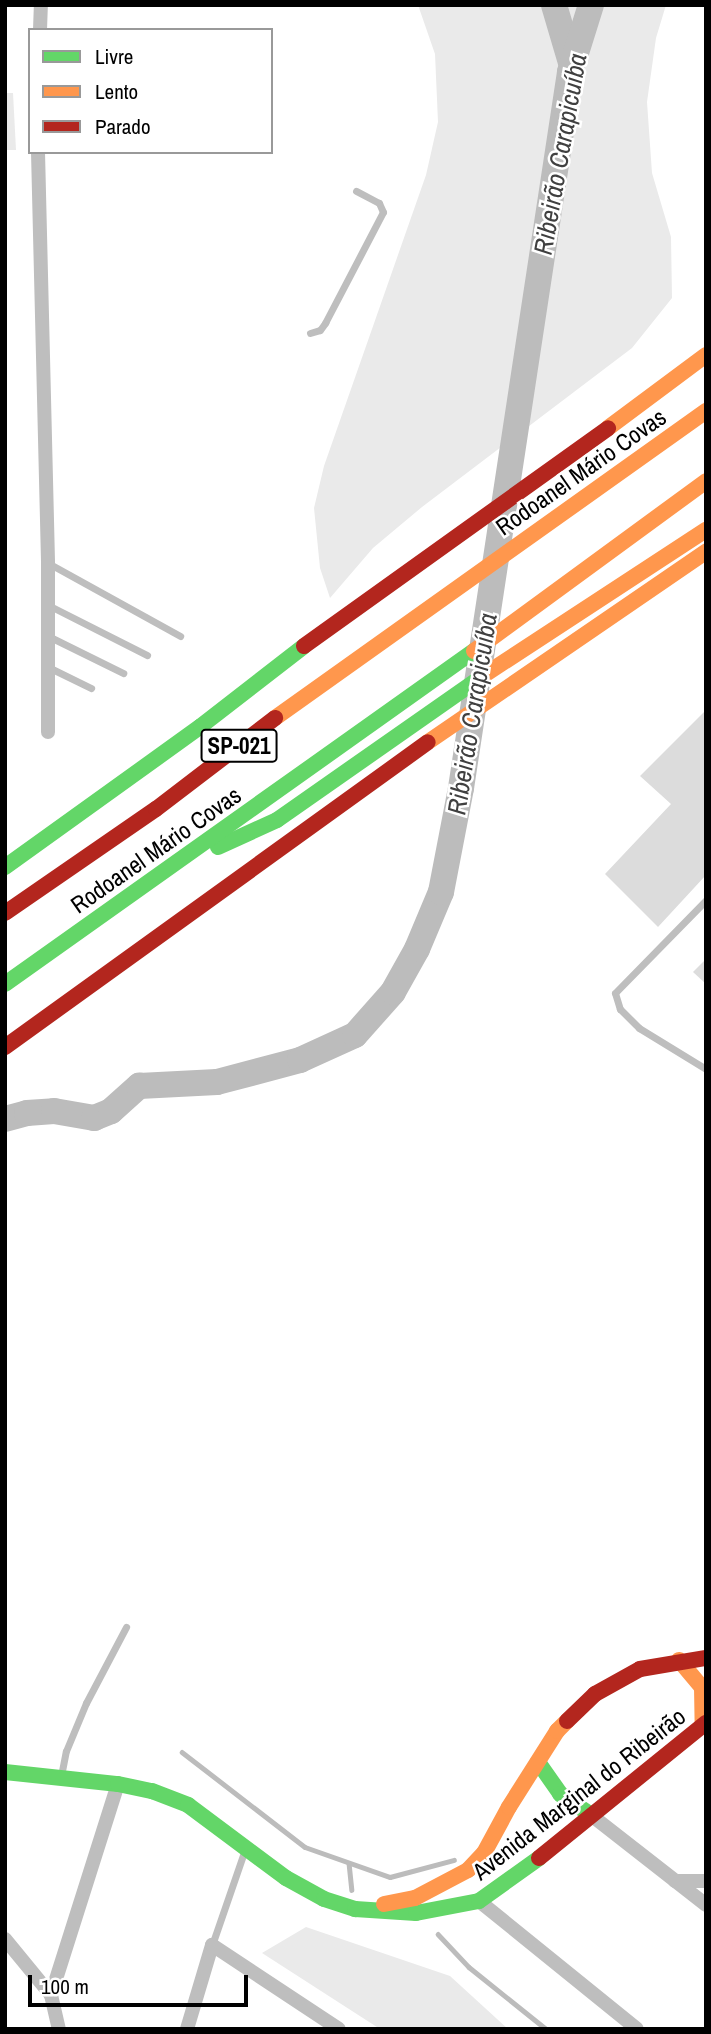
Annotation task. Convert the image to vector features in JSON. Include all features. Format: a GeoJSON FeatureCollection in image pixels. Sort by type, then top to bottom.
{"type":"FeatureCollection","features":[{"type":"Feature","properties":{"kind":"main road"},"geometry":{"type":"LineString","coordinates":[[5,867],[201,726],[354,608],[520,494],[706,355]]}},
{"type":"Feature","properties":{"kind":"main road","name":"Rodoanel Mário Covas"},"geometry":{"type":"LineString","coordinates":[[5,913],[156,809],[298,701],[706,411]]}},
{"type":"Feature","properties":{"kind":"main road","name":"Rodoanel Mário Covas"},"geometry":{"type":"LineString","coordinates":[[5,984],[511,625],[706,481]]}},
{"type":"Feature","properties":{"kind":"main road"},"geometry":{"type":"LineString","coordinates":[[189,855],[229,844],[277,820],[454,695],[706,530]]}},
{"type":"Feature","properties":{"kind":"main road"},"geometry":{"type":"LineString","coordinates":[[5,1047],[398,762],[453,728],[706,552]]}},
{"type":"Feature","properties":{"kind":"main road","name":"Avenida Marginal do Ribeirão"},"geometry":{"type":"LineString","coordinates":[[355,1909],[415,1898],[468,1870],[484,1853],[558,1731],[595,1694],[640,1669],[679,1660],[706,1658]]}},
{"type":"Feature","properties":{"kind":"main road"},"geometry":{"type":"LineString","coordinates":[[679,1660],[702,1687],[704,1725]]}},
{"type":"Feature","properties":{"kind":"main road","name":"Avenida Marginal do Ribeirão"},"geometry":{"type":"LineString","coordinates":[[5,1772],[118,1784],[152,1791],[188,1805],[246,1845],[286,1878],[324,1899],[355,1909],[416,1913],[480,1901],[558,1844],[704,1725]]}},
{"type":"Feature","properties":{"kind":"main road"},"geometry":{"type":"LineString","coordinates":[[538,1762],[560,1794],[591,1815]]}},
{"type":"Feature","properties":{"kind":"main road","name":"Avenida Marginal do Ribeirão"},"geometry":{"type":"LineString","coordinates":[[5,1786],[60,1779]]}},
{"type":"Feature","properties":{"kind":"street"},"geometry":{"type":"LineString","coordinates":[[40,28],[41,5]]}},
{"type":"Feature","properties":{"kind":"street"},"geometry":{"type":"LineString","coordinates":[[38,154],[48,563],[48,732]]}},
{"type":"Feature","properties":{"kind":"street"},"geometry":{"type":"LineString","coordinates":[[51,1995],[118,1784]]}},
{"type":"Feature","properties":{"kind":"street"},"geometry":{"type":"LineString","coordinates":[[591,1815],[706,1905]]}},
{"type":"Feature","properties":{"kind":"street"},"geometry":{"type":"LineString","coordinates":[[675,1881],[706,1881]]}},
{"type":"Feature","properties":{"kind":"street"},"geometry":{"type":"LineString","coordinates":[[480,1901],[637,2029]]}},
{"type":"Feature","properties":{"kind":"street"},"geometry":{"type":"LineString","coordinates":[[5,1939],[51,1995],[59,2029]]}},
{"type":"Feature","properties":{"kind":"street"},"geometry":{"type":"LineString","coordinates":[[187,2029],[212,1945],[339,2029]]}},
{"type":"Feature","properties":{"kind":"lane"},"geometry":{"type":"LineString","coordinates":[[310,333],[320,330],[325,323],[383,212],[379,203],[356,191]]}},
{"type":"Feature","properties":{"kind":"lane"},"geometry":{"type":"LineString","coordinates":[[48,563],[180,636]]}},
{"type":"Feature","properties":{"kind":"lane"},"geometry":{"type":"LineString","coordinates":[[48,605],[147,655]]}},
{"type":"Feature","properties":{"kind":"lane"},"geometry":{"type":"LineString","coordinates":[[48,636],[122,673]]}},
{"type":"Feature","properties":{"kind":"lane"},"geometry":{"type":"LineString","coordinates":[[48,667],[91,688]]}},
{"type":"Feature","properties":{"kind":"lane"},"geometry":{"type":"LineString","coordinates":[[706,900],[615,993],[620,1009],[639,1028],[706,1069]]}},
{"type":"Feature","properties":{"kind":"lane"},"geometry":{"type":"LineString","coordinates":[[60,1779],[66,1751],[86,1703],[126,1627]]}},
{"type":"Feature","properties":{"kind":"lane"},"geometry":{"type":"LineString","coordinates":[[212,1945],[246,1845]]}},
{"type":"Feature","properties":{"kind":"shaded area"},"geometry":{"type":"Polygon","coordinates":[[[418,5],[666,5],[656,38],[647,102],[652,173],[671,237],[672,298],[632,348],[422,507],[373,548],[330,598],[320,568],[314,508],[324,466],[426,175],[438,122],[435,54],[418,5]]]}},
{"type":"Feature","properties":{"kind":"shaded area"},"geometry":{"type":"Polygon","coordinates":[[[5,93],[13,93],[16,150],[5,150],[5,93]]]}},
{"type":"Feature","properties":{"kind":"shaded area"},"geometry":{"type":"Polygon","coordinates":[[[306,1927],[450,1976],[508,2029],[380,2029],[262,1953],[306,1927]]]}},
{"type":"Feature","properties":{"kind":"building"},"geometry":{"type":"Polygon","coordinates":[[[706,710],[706,875],[658,927],[605,874],[671,804],[640,776],[706,710]]]}},
{"type":"Feature","properties":{"kind":"building"},"geometry":{"type":"Polygon","coordinates":[[[706,959],[706,984],[693,972],[706,959]]]}},
{"type":"Feature","properties":{"kind":"waterway"},"geometry":{"type":"LineString","coordinates":[[554,5],[572,66]]}},
{"type":"Feature","properties":{"kind":"waterway","name":"Ribeirão Carapicuíba"},"geometry":{"type":"LineString","coordinates":[[5,1119],[27,1113],[54,1111],[94,1118],[111,1111],[139,1086],[217,1082],[300,1060],[355,1035],[393,992],[417,949],[441,892],[461,788],[570,72],[591,5]]}},
{"type":"Feature","properties":{"kind":"waterway"},"geometry":{"type":"LineString","coordinates":[[182,1752],[305,1847],[390,1877],[454,1860]]}},
{"type":"Feature","properties":{"kind":"waterway"},"geometry":{"type":"LineString","coordinates":[[349,1863],[352,1890]]}},
{"type":"Feature","properties":{"kind":"waterway"},"geometry":{"type":"LineString","coordinates":[[438,1934],[469,1967],[546,2029]]}},
{"type":"Feature","properties":{"kind":"traffic: fast"},"geometry":{"type":"LineString","coordinates":[[5,867],[201,726],[304,646]]}},
{"type":"Feature","properties":{"kind":"traffic: fast"},"geometry":{"type":"LineString","coordinates":[[5,984],[474,651]]}},
{"type":"Feature","properties":{"kind":"traffic: fast"},"geometry":{"type":"LineString","coordinates":[[218,847],[277,820],[481,677]]}},
{"type":"Feature","properties":{"kind":"traffic: fast"},"geometry":{"type":"LineString","coordinates":[[538,1762],[560,1794],[591,1815]]}},
{"type":"Feature","properties":{"kind":"traffic: fast"},"geometry":{"type":"LineString","coordinates":[[5,1772],[118,1784],[152,1791],[188,1805],[286,1878],[324,1899],[355,1909],[416,1913],[479,1901],[539,1858]]}},
{"type":"Feature","properties":{"kind":"traffic: slow"},"geometry":{"type":"LineString","coordinates":[[608,428],[706,355]]}},
{"type":"Feature","properties":{"kind":"traffic: slow"},"geometry":{"type":"LineString","coordinates":[[275,718],[706,411]]}},
{"type":"Feature","properties":{"kind":"traffic: slow"},"geometry":{"type":"LineString","coordinates":[[474,651],[706,481]]}},
{"type":"Feature","properties":{"kind":"traffic: slow"},"geometry":{"type":"LineString","coordinates":[[481,677],[706,530]]}},
{"type":"Feature","properties":{"kind":"traffic: slow"},"geometry":{"type":"LineString","coordinates":[[428,742],[706,552]]}},
{"type":"Feature","properties":{"kind":"traffic: slow"},"geometry":{"type":"LineString","coordinates":[[679,1660],[702,1687],[703,1726]]}},
{"type":"Feature","properties":{"kind":"traffic: slow"},"geometry":{"type":"LineString","coordinates":[[384,1904],[415,1898],[468,1870],[484,1853],[509,1807],[557,1731],[567,1721]]}},
{"type":"Feature","properties":{"kind":"traffic: jam"},"geometry":{"type":"LineString","coordinates":[[304,646],[608,428]]}},
{"type":"Feature","properties":{"kind":"traffic: jam"},"geometry":{"type":"LineString","coordinates":[[5,913],[156,809],[275,718]]}},
{"type":"Feature","properties":{"kind":"traffic: jam"},"geometry":{"type":"LineString","coordinates":[[5,1047],[428,742]]}},
{"type":"Feature","properties":{"kind":"traffic: jam"},"geometry":{"type":"LineString","coordinates":[[567,1721],[595,1694],[640,1669],[706,1658]]}},
{"type":"Feature","properties":{"kind":"traffic: jam"},"geometry":{"type":"LineString","coordinates":[[539,1858],[706,1723]]}}]}
